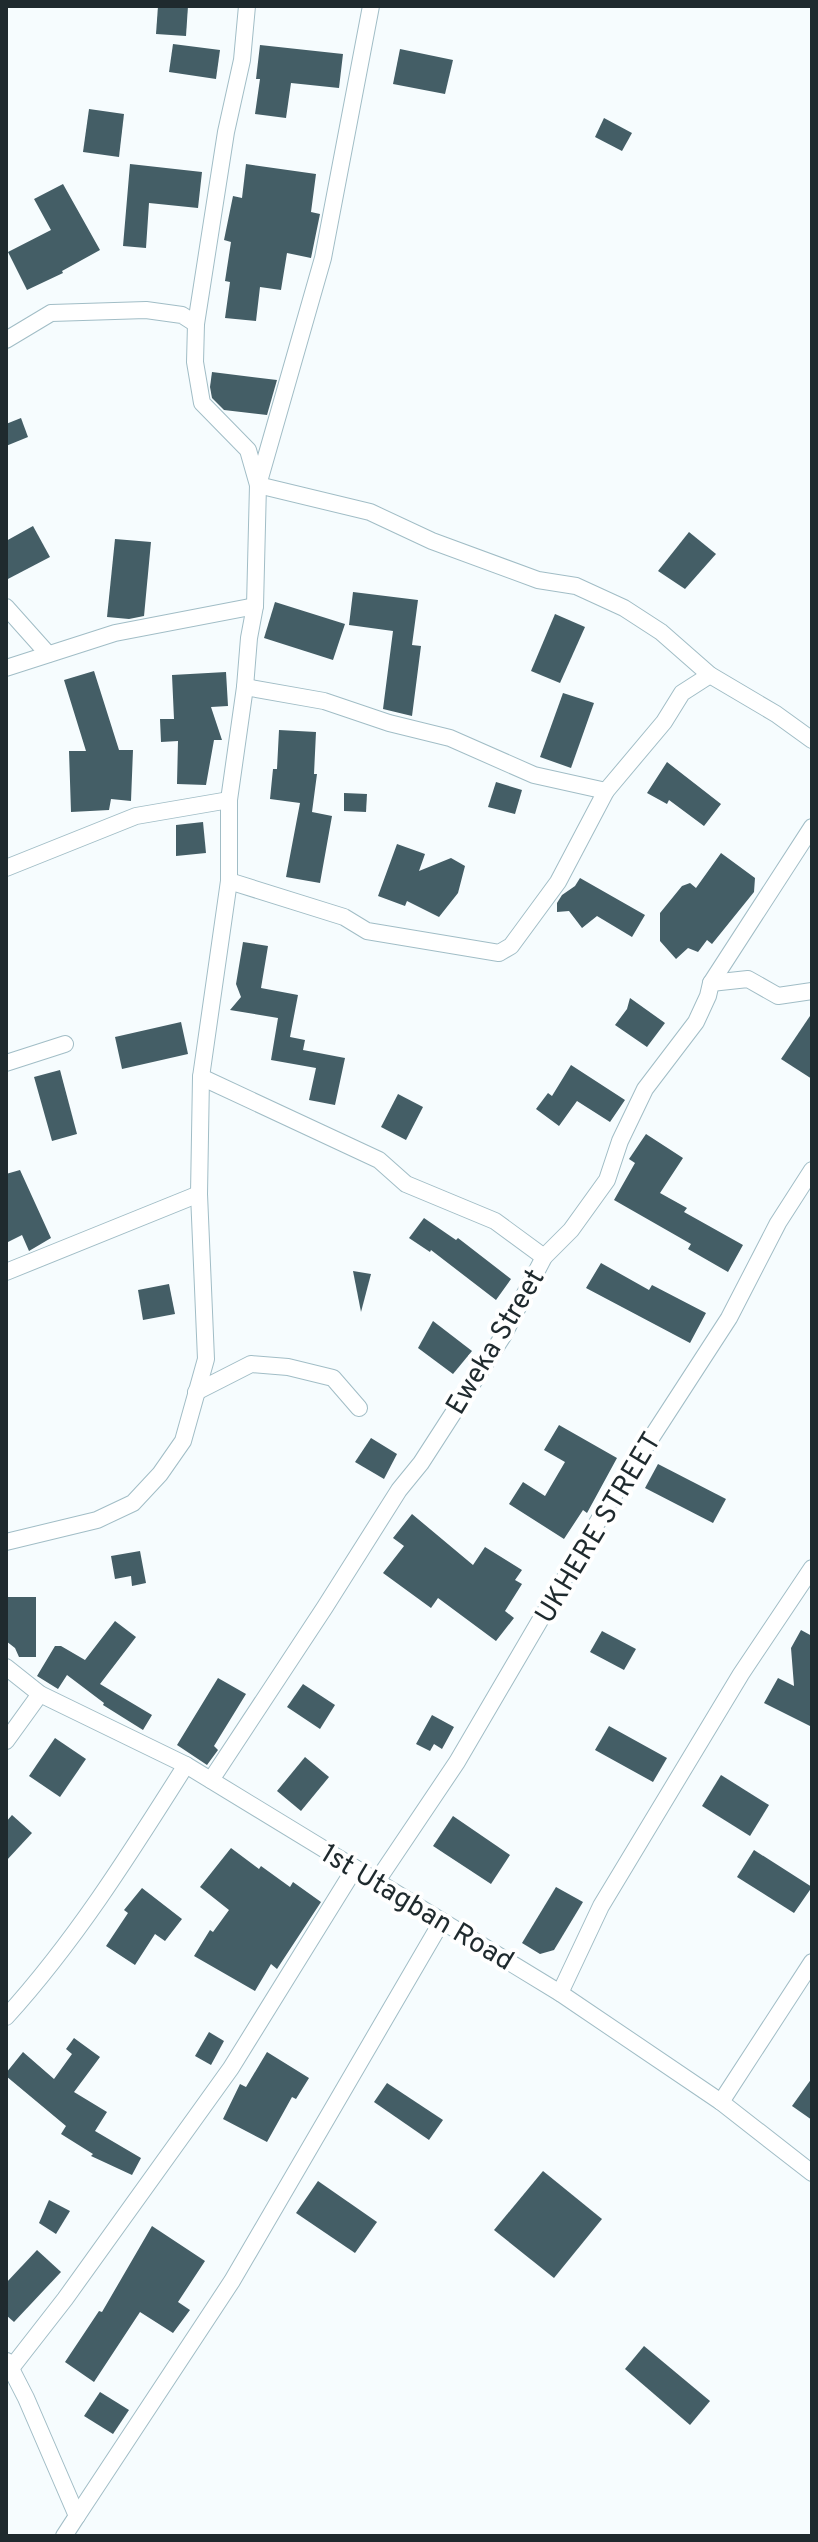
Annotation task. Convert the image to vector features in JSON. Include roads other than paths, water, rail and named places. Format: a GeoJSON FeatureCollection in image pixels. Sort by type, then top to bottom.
{"type":"FeatureCollection","features":[{"type":"Feature","properties":{"kind":"street"},"geometry":{"type":"LineString","coordinates":[[247,6],[242,60],[226,132],[196,324],[195,362],[202,403],[248,450],[258,485]]}},
{"type":"Feature","properties":{"kind":"street"},"geometry":{"type":"LineString","coordinates":[[6,1542],[97,1520],[133,1503],[160,1474],[183,1441],[206,1359],[199,1194],[201,1077],[229,881],[229,800],[255,606],[258,485],[323,258],[371,6]]}},
{"type":"Feature","properties":{"kind":"street"},"geometry":{"type":"LineString","coordinates":[[6,340],[51,313],[146,310],[182,315],[196,324]]}},
{"type":"Feature","properties":{"kind":"street"},"geometry":{"type":"LineString","coordinates":[[258,485],[370,512],[432,541],[538,580],[576,586],[624,608],[661,632],[710,675],[776,714],[812,740]]}},
{"type":"Feature","properties":{"kind":"street"},"geometry":{"type":"LineString","coordinates":[[6,668],[115,633],[255,606]]}},
{"type":"Feature","properties":{"kind":"street"},"geometry":{"type":"LineString","coordinates":[[6,607],[48,654]]}},
{"type":"Feature","properties":{"kind":"street"},"geometry":{"type":"LineString","coordinates":[[229,881],[344,917],[367,931],[499,953],[511,946],[558,882],[606,791],[664,722],[682,693],[710,675]]}},
{"type":"Feature","properties":{"kind":"street"},"geometry":{"type":"LineString","coordinates":[[245,687],[324,701],[389,723],[450,738],[534,775],[606,791]]}},
{"type":"Feature","properties":{"kind":"street"},"geometry":{"type":"LineString","coordinates":[[6,868],[136,816],[229,800]]}},
{"type":"Feature","properties":{"kind":"street","name":"Eweka Street"},"geometry":{"type":"LineString","coordinates":[[211,1780],[385,1510],[421,1463],[503,1336],[544,1257],[571,1230],[607,1180],[620,1141],[645,1089],[696,1022],[711,983],[812,827]]}},
{"type":"Feature","properties":{"kind":"street"},"geometry":{"type":"LineString","coordinates":[[711,983],[748,979],[778,996],[812,991]]}},
{"type":"Feature","properties":{"kind":"street"},"geometry":{"type":"LineString","coordinates":[[6,1063],[65,1044]]}},
{"type":"Feature","properties":{"kind":"street"},"geometry":{"type":"LineString","coordinates":[[201,1077],[379,1160],[406,1184],[495,1221],[544,1257]]}},
{"type":"Feature","properties":{"kind":"street","name":"UKHERE STREET"},"geometry":{"type":"LineString","coordinates":[[377,1881],[457,1762],[607,1506],[729,1318],[778,1223],[812,1170]]}},
{"type":"Feature","properties":{"kind":"street"},"geometry":{"type":"LineString","coordinates":[[6,1272],[199,1194]]}},
{"type":"Feature","properties":{"kind":"street"},"geometry":{"type":"LineString","coordinates":[[196,1392],[251,1364],[288,1367],[333,1378],[359,1408]]}},
{"type":"Feature","properties":{"kind":"street"},"geometry":{"type":"LineString","coordinates":[[560,1993],[601,1906],[741,1674],[812,1568]]}},
{"type":"Feature","properties":{"kind":"street","name":"1st Utagban Road"},"geometry":{"type":"LineString","coordinates":[[6,1667],[40,1694],[186,1765],[560,1993],[721,2102],[812,2173]]}},
{"type":"Feature","properties":{"kind":"street"},"geometry":{"type":"LineString","coordinates":[[6,1741],[40,1694]]}},
{"type":"Feature","properties":{"kind":"street"},"geometry":{"type":"LineString","coordinates":[[6,2017],[30,1991],[108,1888],[186,1765]]}},
{"type":"Feature","properties":{"kind":"street"},"geometry":{"type":"LineString","coordinates":[[77,2516],[9,2364],[65,2299],[231,2068],[355,1868]]}},
{"type":"Feature","properties":{"kind":"street"},"geometry":{"type":"LineString","coordinates":[[64,2536],[232,2281],[442,1921]]}},
{"type":"Feature","properties":{"kind":"street"},"geometry":{"type":"LineString","coordinates":[[721,2102],[812,1962]]}}]}
